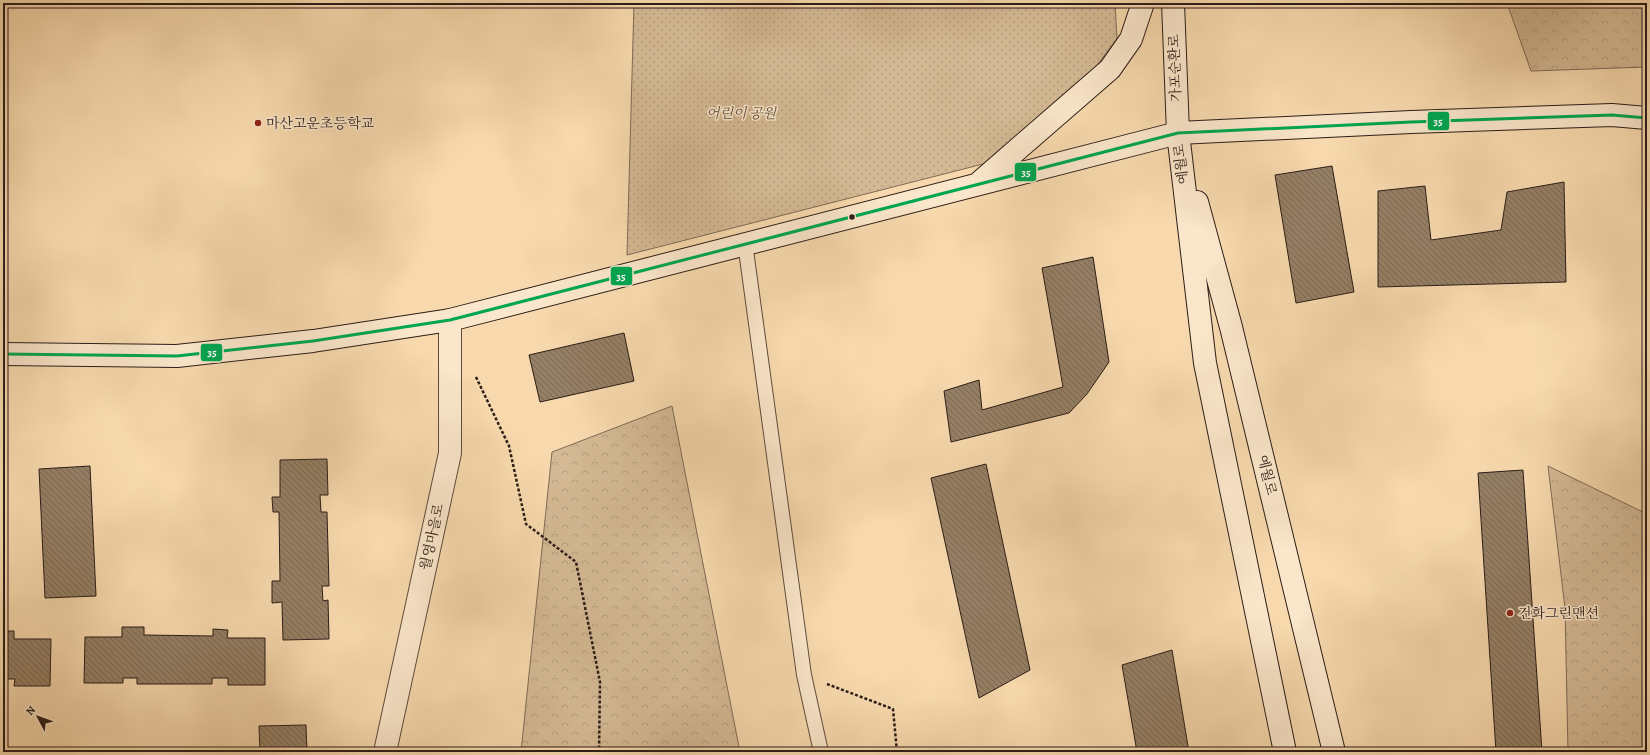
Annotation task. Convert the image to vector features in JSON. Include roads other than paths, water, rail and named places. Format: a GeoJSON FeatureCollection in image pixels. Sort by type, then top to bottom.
{"type":"FeatureCollection","features":[{"type":"Feature","properties":{"kind":"main road"},"geometry":{"type":"LineString","coordinates":[[978,183],[1110,69],[1131,38],[1143,3]]}},
{"type":"Feature","properties":{"kind":"main road","name":"가포순환로"},"geometry":{"type":"LineString","coordinates":[[1173,3],[1178,133]]}},
{"type":"Feature","properties":{"kind":"main road"},"geometry":{"type":"LineString","coordinates":[[3,354],[177,356],[313,341],[450,320],[978,183],[1178,133],[1411,122],[1612,115],[1647,118]]}},
{"type":"Feature","properties":{"kind":"main road","name":"예월로"},"geometry":{"type":"LineString","coordinates":[[1178,133],[1205,363],[1285,752]]}},
{"type":"Feature","properties":{"kind":"main road","name":"예월로"},"geometry":{"type":"LineString","coordinates":[[1178,133],[1231,327],[1334,752]]}},
{"type":"Feature","properties":{"kind":"main road","name":"월영마을로"},"geometry":{"type":"LineString","coordinates":[[385,752],[450,453],[450,320]]}},
{"type":"Feature","properties":{"kind":"lane"},"geometry":{"type":"LineString","coordinates":[[745,244],[804,675],[821,752]]}},
{"type":"Feature","properties":{"kind":"place","name":"마산고운초등학교"},"geometry":{"type":"Point","coordinates":[258,123]}},
{"type":"Feature","properties":{"kind":"place","name":"건화그린맨션"},"geometry":{"type":"Point","coordinates":[1510,613]}},
{"type":"Feature","properties":{"kind":"park label","name":"어린이 공원"},"geometry":{"type":"Point","coordinates":[741,113]}}]}
